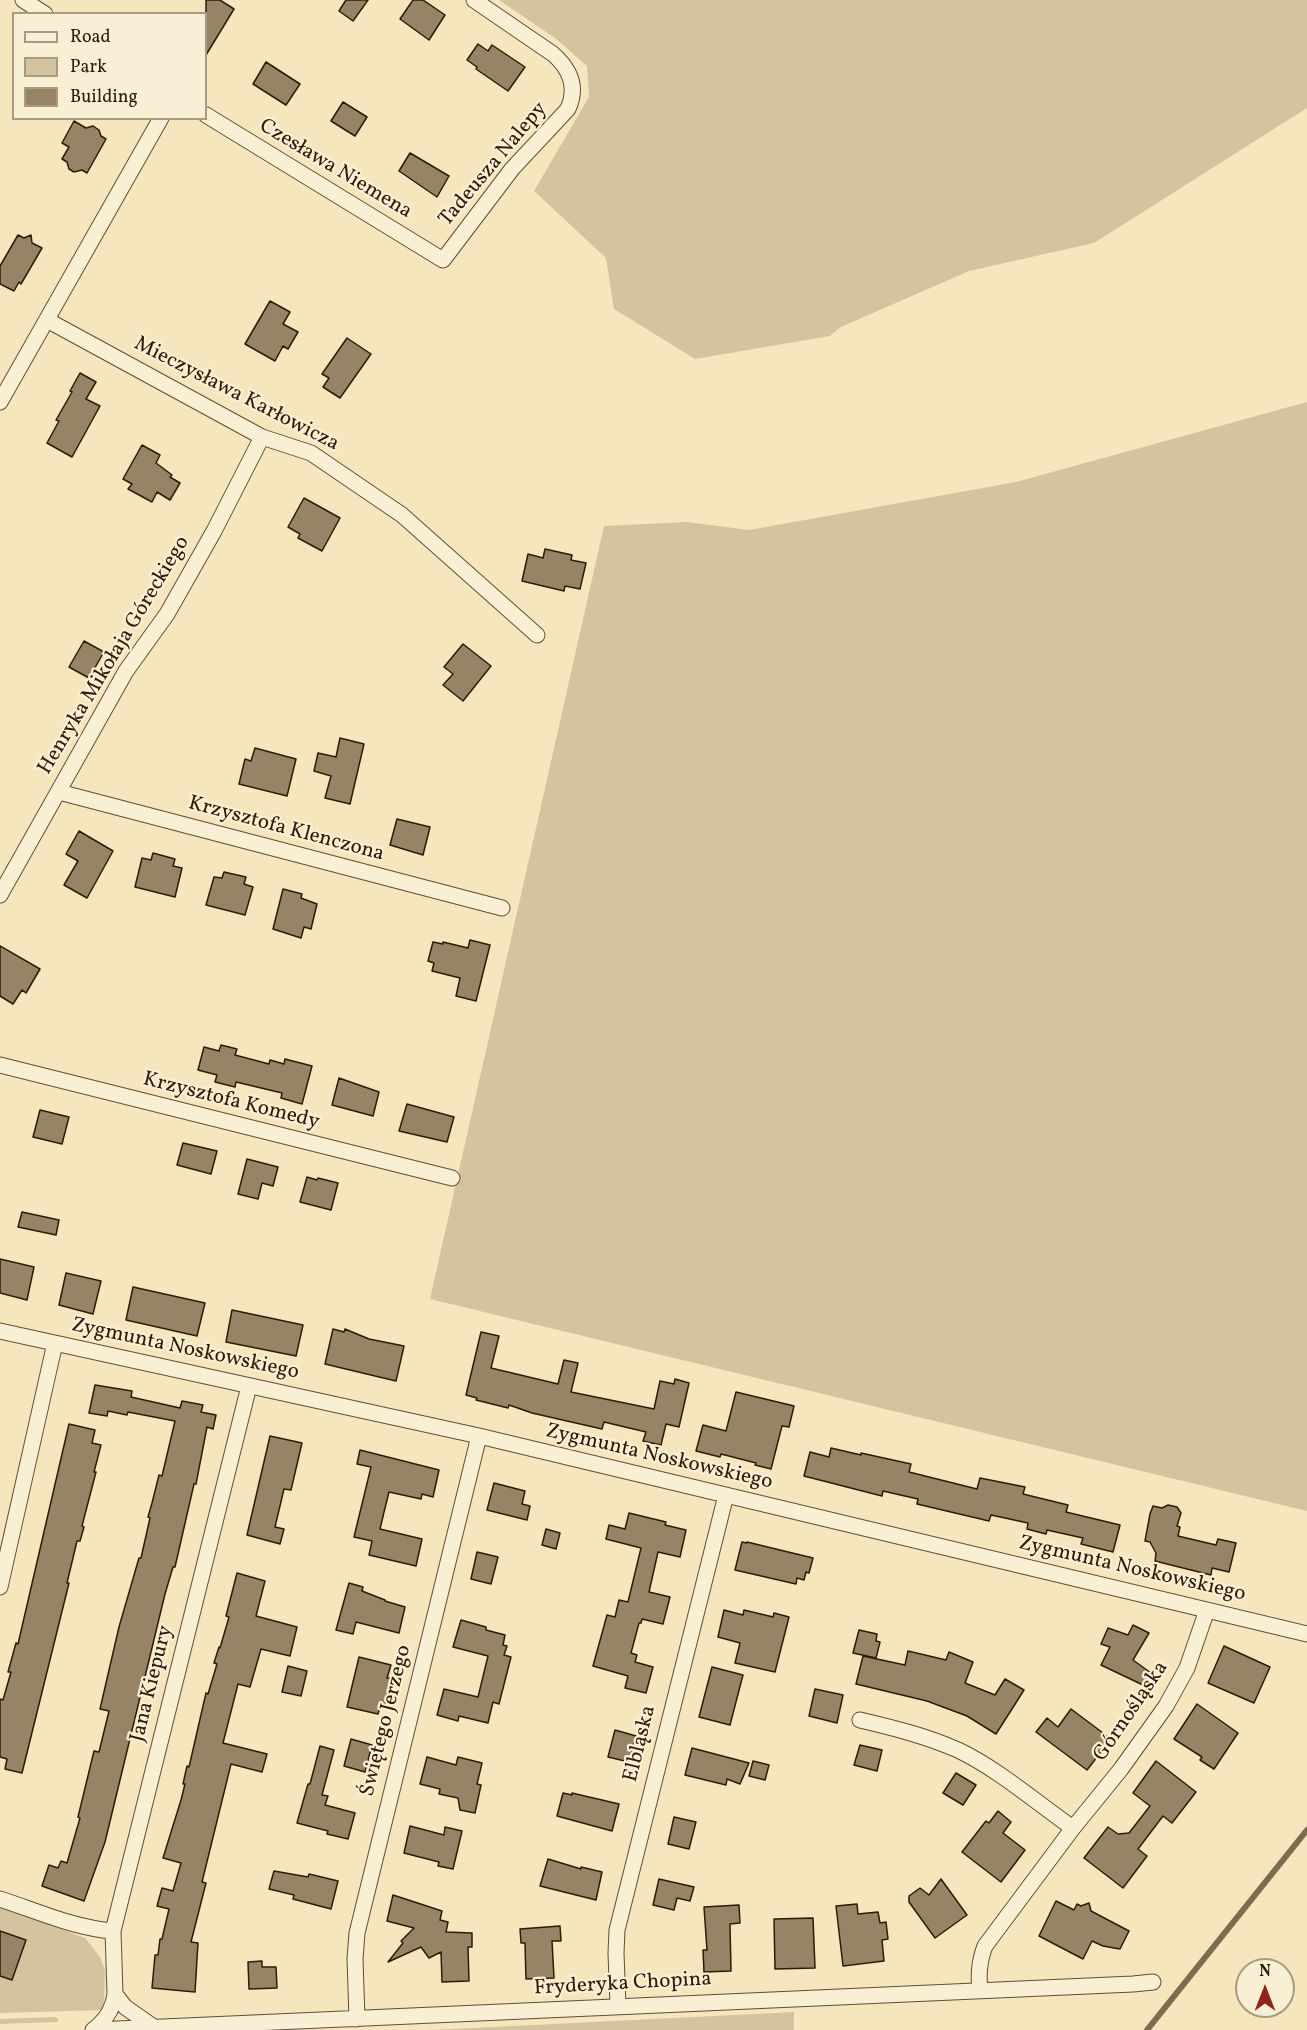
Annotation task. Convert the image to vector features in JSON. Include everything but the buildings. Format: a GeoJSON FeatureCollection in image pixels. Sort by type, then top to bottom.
{"type":"FeatureCollection","features":[{"type":"Feature","properties":{"kind":"street"},"geometry":{"type":"LineString","coordinates":[[23,0],[42,12]]}},
{"type":"Feature","properties":{"kind":"street","name":"Tadeusza Nalepy"},"geometry":{"type":"LineString","coordinates":[[444,260],[512,169],[568,109],[573,99],[572,80],[562,62],[474,0]]}},
{"type":"Feature","properties":{"kind":"street","name":"Czesława Niemena"},"geometry":{"type":"LineString","coordinates":[[207,116],[444,260]]}},
{"type":"Feature","properties":{"kind":"street"},"geometry":{"type":"LineString","coordinates":[[0,402],[160,120]]}},
{"type":"Feature","properties":{"kind":"street","name":"Mieczysława Karłowicza"},"geometry":{"type":"LineString","coordinates":[[47,320],[262,436],[311,453],[402,515],[537,635]]}},
{"type":"Feature","properties":{"kind":"street","name":"Henryka Mikołaja Góreckiego"},"geometry":{"type":"LineString","coordinates":[[0,895],[126,671],[167,614],[214,531],[262,436]]}},
{"type":"Feature","properties":{"kind":"street","name":"Krzysztofa Klenczona"},"geometry":{"type":"LineString","coordinates":[[59,792],[502,908]]}},
{"type":"Feature","properties":{"kind":"street","name":"Krzysztofa Komedy"},"geometry":{"type":"LineString","coordinates":[[0,1065],[452,1178]]}},
{"type":"Feature","properties":{"kind":"street","name":"Zygmunta Noskowskiego"},"geometry":{"type":"LineString","coordinates":[[0,1331],[479,1436],[1307,1634]]}},
{"type":"Feature","properties":{"kind":"street"},"geometry":{"type":"LineString","coordinates":[[0,1587],[55,1343]]}},
{"type":"Feature","properties":{"kind":"street","name":"Jana Kiepury"},"geometry":{"type":"LineString","coordinates":[[115,1994],[113,1931],[249,1386]]}},
{"type":"Feature","properties":{"kind":"street","name":"Świętego Jerzego"},"geometry":{"type":"LineString","coordinates":[[357,2019],[355,1959],[357,1933],[479,1436]]}},
{"type":"Feature","properties":{"kind":"street","name":"Elbląska"},"geometry":{"type":"LineString","coordinates":[[618,2006],[617,1930],[726,1495]]}},
{"type":"Feature","properties":{"kind":"street","name":"Górnośląska"},"geometry":{"type":"LineString","coordinates":[[980,1990],[978,1973],[980,1958],[985,1946],[1126,1761],[1179,1684],[1193,1655],[1207,1610]]}},
{"type":"Feature","properties":{"kind":"street"},"geometry":{"type":"LineString","coordinates":[[860,1720],[913,1732],[960,1751],[996,1773],[1073,1828]]}},
{"type":"Feature","properties":{"kind":"street"},"geometry":{"type":"LineString","coordinates":[[0,1899],[74,1924],[97,1930],[113,1931]]}},
{"type":"Feature","properties":{"kind":"street","name":"Fryderyka Chopina"},"geometry":{"type":"LineString","coordinates":[[94,2030],[1153,1982]]}},
{"type":"Feature","properties":{"kind":"street"},"geometry":{"type":"LineString","coordinates":[[115,1994],[124,2007],[155,2028]]}},
{"type":"Feature","properties":{"kind":"street"},"geometry":{"type":"LineString","coordinates":[[94,2030],[109,2014],[115,1994]]}},
{"type":"Feature","properties":{"kind":"green space"},"geometry":{"type":"Polygon","coordinates":[[[499,0],[1307,0],[1307,108],[1094,243],[969,271],[841,327],[830,336],[695,359],[614,309],[606,258],[534,191],[589,97],[587,66],[555,38],[499,0]]]}},
{"type":"Feature","properties":{"kind":"green space"},"geometry":{"type":"Polygon","coordinates":[[[1307,402],[1307,1511],[430,1299],[604,526],[687,522],[749,530],[1016,482],[1307,402]]]}},
{"type":"Feature","properties":{"kind":"green space"},"geometry":{"type":"Polygon","coordinates":[[[0,1906],[85,1938],[100,1957],[105,1970],[104,2010],[0,2013],[0,1906]]]}},
{"type":"Feature","properties":{"kind":"green space"},"geometry":{"type":"Polygon","coordinates":[[[794,2012],[794,2030],[427,2030],[453,2029],[794,2012]]]}},
{"type":"Feature","properties":{"kind":"green space"},"geometry":{"type":"Polygon","coordinates":[[[55,2017],[58,2022],[0,2024],[0,2019],[55,2017]]]}},
{"type":"Feature","properties":{"kind":"waterway"},"geometry":{"type":"LineString","coordinates":[[1147,2030],[1307,1830]]}}]}
